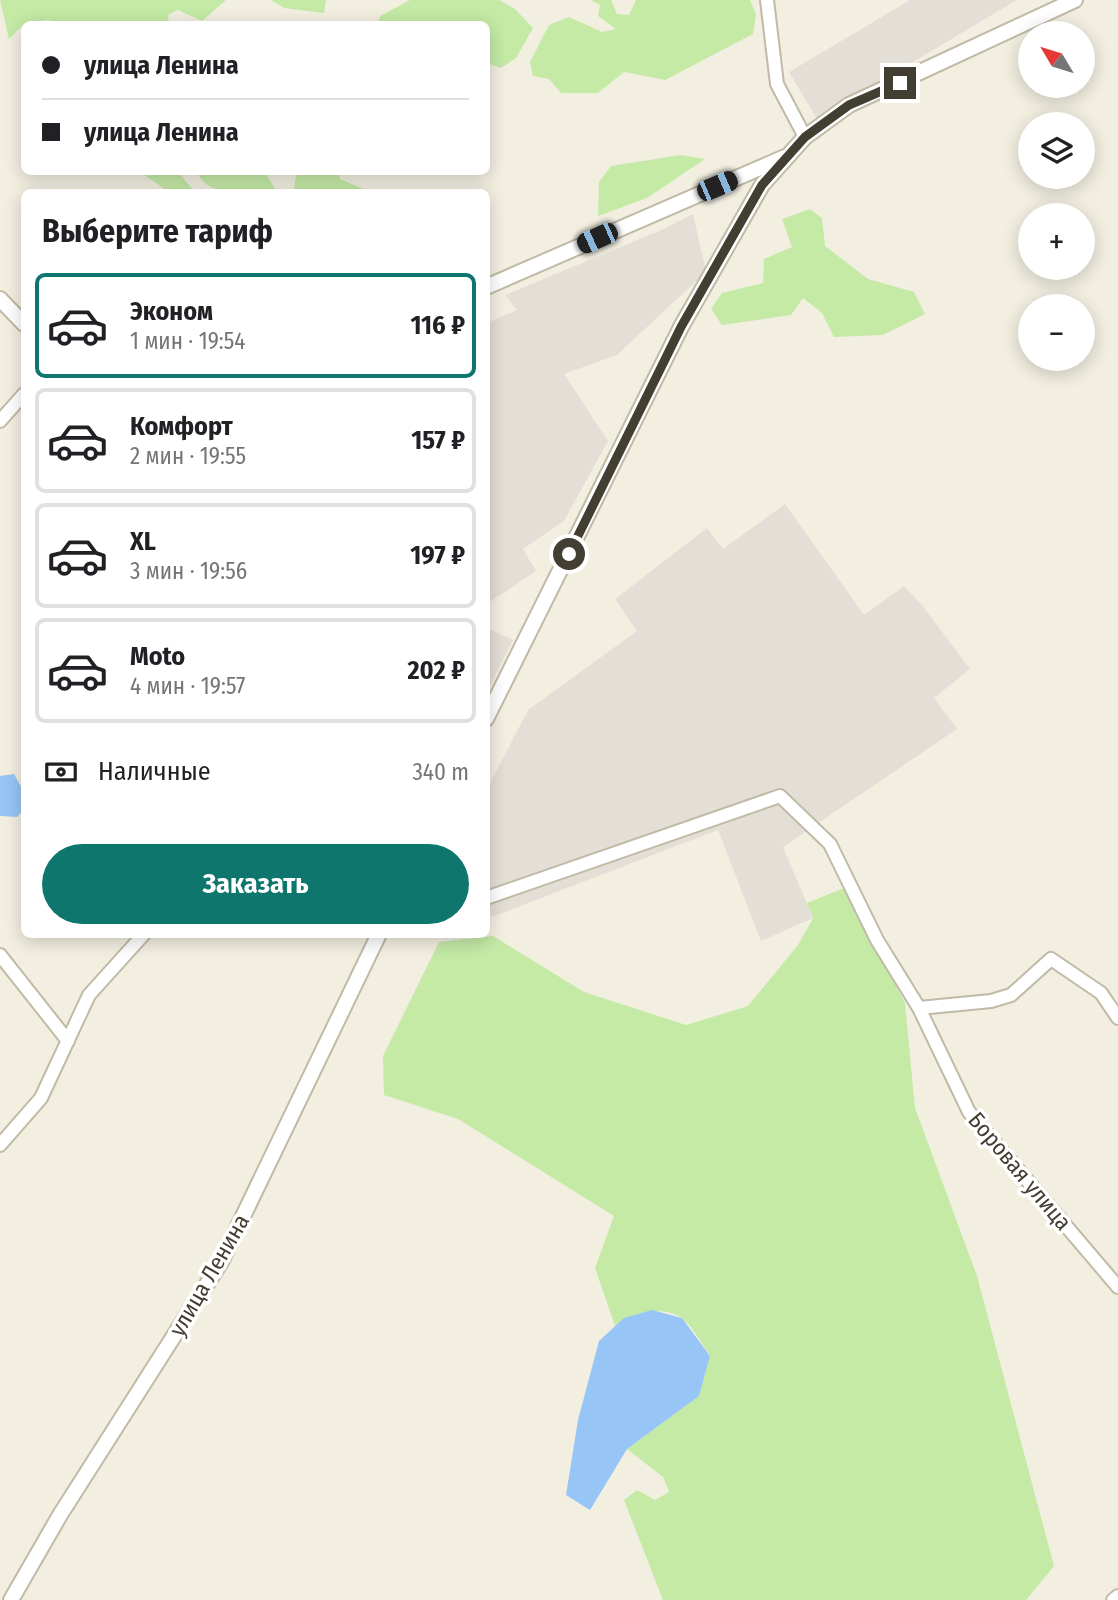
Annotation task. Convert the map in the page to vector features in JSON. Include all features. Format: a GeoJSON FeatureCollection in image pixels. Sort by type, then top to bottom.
{"type":"FeatureCollection","features":[{"type":"Feature","properties":{"kind":"street"},"geometry":{"type":"LineString","coordinates":[[767,0],[777,84],[805,137]]}},
{"type":"Feature","properties":{"kind":"street"},"geometry":{"type":"LineString","coordinates":[[490,711],[681,327],[762,185],[805,137],[849,105],[1075,0]]}},
{"type":"Feature","properties":{"kind":"street"},"geometry":{"type":"LineString","coordinates":[[490,285],[789,155]]}},
{"type":"Feature","properties":{"kind":"street"},"geometry":{"type":"LineString","coordinates":[[0,299],[21,321]]}},
{"type":"Feature","properties":{"kind":"street"},"geometry":{"type":"LineString","coordinates":[[0,421],[21,397]]}},
{"type":"Feature","properties":{"kind":"street","name":"Боровая улица"},"geometry":{"type":"LineString","coordinates":[[490,897],[780,796],[830,844],[877,940],[919,1008],[969,1112],[1118,1287]]}},
{"type":"Feature","properties":{"kind":"street"},"geometry":{"type":"LineString","coordinates":[[0,1145],[41,1098],[89,995],[140,938]]}},
{"type":"Feature","properties":{"kind":"street","name":"улица Ленина"},"geometry":{"type":"LineString","coordinates":[[11,1600],[60,1515],[221,1262],[379,938]]}},
{"type":"Feature","properties":{"kind":"street"},"geometry":{"type":"LineString","coordinates":[[0,955],[68,1041]]}},
{"type":"Feature","properties":{"kind":"street"},"geometry":{"type":"LineString","coordinates":[[919,1008],[991,1002],[1011,995],[1051,959],[1101,993],[1118,1018]]}},
{"type":"Feature","properties":{"kind":"street"},"geometry":{"type":"LineString","coordinates":[[1113,1600],[1118,1596]]}},
{"type":"Feature","properties":{"kind":"shaded area"},"geometry":{"type":"Polygon","coordinates":[[[910,0],[1017,0],[817,119],[789,72],[910,0]]]}},
{"type":"Feature","properties":{"kind":"shaded area"},"geometry":{"type":"Polygon","coordinates":[[[693,214],[706,272],[617,355],[564,374],[608,441],[564,521],[523,549],[536,571],[490,602],[490,322],[517,310],[505,295],[659,231],[693,214]]]}},
{"type":"Feature","properties":{"kind":"shaded area"},"geometry":{"type":"Polygon","coordinates":[[[785,504],[864,615],[904,586],[922,605],[970,669],[934,698],[957,729],[783,847],[813,918],[761,941],[718,830],[492,917],[490,783],[528,710],[637,631],[615,599],[707,528],[723,549],[785,504]]]}},
{"type":"Feature","properties":{"kind":"shaded area"},"geometry":{"type":"Polygon","coordinates":[[[490,629],[513,640],[490,686],[490,629]]]}},
{"type":"Feature","properties":{"kind":"green space"},"geometry":{"type":"Polygon","coordinates":[[[0,0],[226,0],[202,21],[178,10],[168,15],[169,21],[21,21],[21,27],[9,39],[0,0]]]}},
{"type":"Feature","properties":{"kind":"green space"},"geometry":{"type":"Polygon","coordinates":[[[271,0],[326,0],[324,13],[284,8],[271,0]]]}},
{"type":"Feature","properties":{"kind":"green space"},"geometry":{"type":"Polygon","coordinates":[[[410,0],[499,0],[515,9],[533,28],[516,58],[501,68],[490,64],[490,21],[379,21],[380,16],[410,0]]]}},
{"type":"Feature","properties":{"kind":"green space"},"geometry":{"type":"Polygon","coordinates":[[[591,0],[611,0],[617,14],[629,15],[636,0],[750,0],[756,14],[753,34],[665,80],[624,72],[598,93],[561,93],[549,79],[533,76],[530,62],[549,25],[569,17],[602,32],[616,29],[598,16],[600,5],[591,0]]]}},
{"type":"Feature","properties":{"kind":"green space"},"geometry":{"type":"Polygon","coordinates":[[[681,155],[705,159],[647,198],[598,216],[599,182],[611,166],[681,155]]]}},
{"type":"Feature","properties":{"kind":"green space"},"geometry":{"type":"Polygon","coordinates":[[[144,175],[181,175],[192,189],[165,189],[144,175]]]}},
{"type":"Feature","properties":{"kind":"green space"},"geometry":{"type":"Polygon","coordinates":[[[199,175],[267,175],[275,189],[217,189],[202,181],[199,175]]]}},
{"type":"Feature","properties":{"kind":"green space"},"geometry":{"type":"Polygon","coordinates":[[[296,175],[339,175],[340,179],[364,189],[295,189],[296,175]]]}},
{"type":"Feature","properties":{"kind":"green space"},"geometry":{"type":"Polygon","coordinates":[[[810,209],[822,218],[825,246],[868,279],[914,292],[925,314],[883,335],[834,337],[822,313],[803,298],[791,315],[722,325],[711,309],[722,293],[763,283],[764,259],[792,247],[782,219],[810,209]]]}},
{"type":"Feature","properties":{"kind":"green space"},"geometry":{"type":"Polygon","coordinates":[[[844,888],[905,1003],[915,1108],[977,1276],[1054,1566],[1026,1600],[663,1600],[624,1500],[637,1490],[655,1500],[669,1492],[663,1477],[627,1449],[699,1396],[710,1355],[683,1319],[667,1312],[639,1314],[615,1326],[595,1268],[614,1216],[458,1119],[384,1095],[383,1056],[439,942],[493,936],[584,992],[686,1025],[748,1006],[798,945],[813,918],[807,903],[844,888]]]}},
{"type":"Feature","properties":{"kind":"water"},"geometry":{"type":"Polygon","coordinates":[[[14,774],[21,787],[21,812],[17,817],[0,816],[0,776],[14,774]]]}},
{"type":"Feature","properties":{"kind":"water"},"geometry":{"type":"Polygon","coordinates":[[[652,1310],[682,1318],[710,1356],[699,1396],[627,1449],[590,1510],[566,1495],[578,1420],[599,1341],[624,1318],[652,1310]]]}},
{"type":"Feature","properties":{"kind":"route"},"geometry":{"type":"LineString","coordinates":[[569,554],[681,327],[762,185],[805,137],[849,105],[900,83]]}}]}
